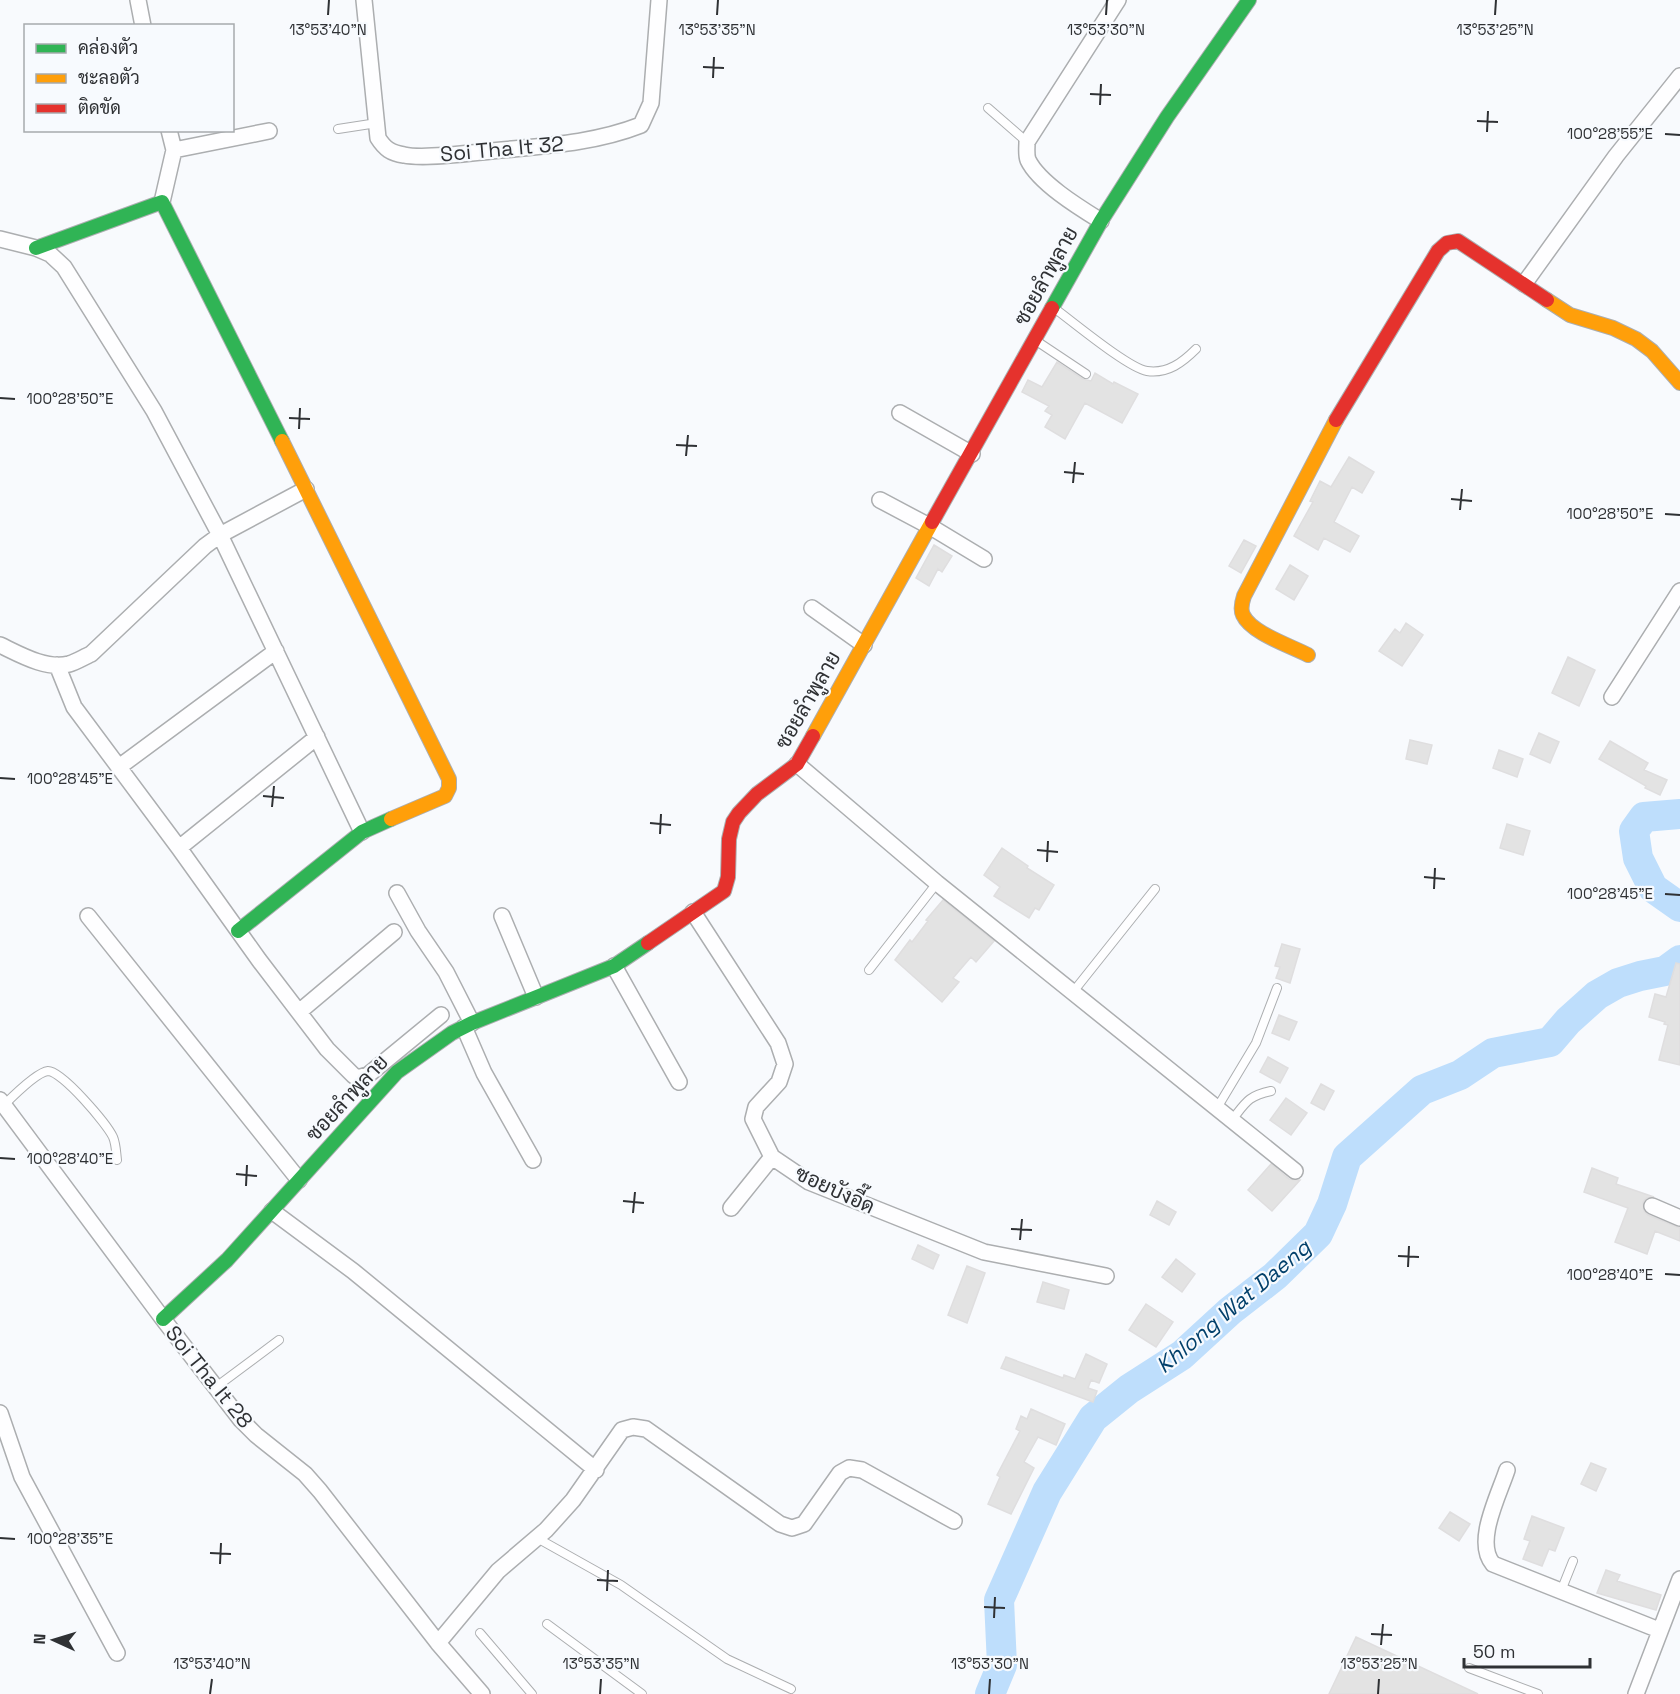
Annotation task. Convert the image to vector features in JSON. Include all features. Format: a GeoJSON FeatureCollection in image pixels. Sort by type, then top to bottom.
{"type":"FeatureCollection","features":[{"type":"Feature","properties":{"kind":"street"},"geometry":{"type":"LineString","coordinates":[[138,0],[143,24]]}},
{"type":"Feature","properties":{"kind":"street","name":"Soi Tha It 32"},"geometry":{"type":"LineString","coordinates":[[364,0],[378,138],[386,149],[406,156],[453,154],[584,141],[617,135],[641,125],[651,104],[659,0]]}},
{"type":"Feature","properties":{"kind":"street"},"geometry":{"type":"LineString","coordinates":[[1101,221],[1073,204],[1038,173],[1029,161],[1027,141],[1118,0]]}},
{"type":"Feature","properties":{"kind":"street","name":"ซอยลำพูลาย"},"geometry":{"type":"LineString","coordinates":[[163,1319],[228,1260],[397,1072],[468,1025],[614,966],[724,891],[729,880],[730,830],[735,818],[744,806],[797,764],[1101,221],[1167,117],[1249,0]]}},
{"type":"Feature","properties":{"kind":"street"},"geometry":{"type":"LineString","coordinates":[[1524,284],[1616,156],[1680,76]]}},
{"type":"Feature","properties":{"kind":"street"},"geometry":{"type":"LineString","coordinates":[[174,150],[269,131]]}},
{"type":"Feature","properties":{"kind":"street"},"geometry":{"type":"LineString","coordinates":[[170,132],[174,150],[162,202],[449,779],[449,788],[445,796],[362,832],[238,931]]}},
{"type":"Feature","properties":{"kind":"street"},"geometry":{"type":"LineString","coordinates":[[36,248],[162,202]]}},
{"type":"Feature","properties":{"kind":"street"},"geometry":{"type":"LineString","coordinates":[[0,239],[50,254],[64,267],[154,411],[220,535],[362,832]]}},
{"type":"Feature","properties":{"kind":"street"},"geometry":{"type":"LineString","coordinates":[[1308,655],[1253,626],[1243,617],[1241,606],[1251,578],[1344,404],[1443,245],[1450,241],[1458,241],[1570,315],[1613,328],[1636,339],[1652,351],[1680,383]]}},
{"type":"Feature","properties":{"kind":"street"},"geometry":{"type":"LineString","coordinates":[[900,413],[972,454]]}},
{"type":"Feature","properties":{"kind":"street"},"geometry":{"type":"LineString","coordinates":[[0,645],[40,662],[57,665],[69,664],[91,654],[205,546],[220,535],[306,489]]}},
{"type":"Feature","properties":{"kind":"street"},"geometry":{"type":"LineString","coordinates":[[880,500],[984,559]]}},
{"type":"Feature","properties":{"kind":"street"},"geometry":{"type":"LineString","coordinates":[[1612,697],[1680,591]]}},
{"type":"Feature","properties":{"kind":"street"},"geometry":{"type":"LineString","coordinates":[[812,608],[864,645]]}},
{"type":"Feature","properties":{"kind":"street"},"geometry":{"type":"LineString","coordinates":[[119,767],[276,651]]}},
{"type":"Feature","properties":{"kind":"street"},"geometry":{"type":"LineString","coordinates":[[57,665],[74,707],[327,1049],[357,1078],[368,1076],[441,1015]]}},
{"type":"Feature","properties":{"kind":"street"},"geometry":{"type":"LineString","coordinates":[[179,848],[317,737]]}},
{"type":"Feature","properties":{"kind":"street"},"geometry":{"type":"LineString","coordinates":[[797,764],[937,884],[1295,1171]]}},
{"type":"Feature","properties":{"kind":"street"},"geometry":{"type":"LineString","coordinates":[[397,892],[418,931],[446,972],[468,1025],[484,1073],[533,1160]]}},
{"type":"Feature","properties":{"kind":"street","name":"ซอยบังอี๊ด"},"geometry":{"type":"LineString","coordinates":[[693,912],[778,1043],[785,1064],[779,1082],[756,1107],[753,1119],[772,1157],[810,1182],[984,1252],[1106,1276]]}},
{"type":"Feature","properties":{"kind":"street"},"geometry":{"type":"LineString","coordinates":[[88,916],[299,1180]]}},
{"type":"Feature","properties":{"kind":"street"},"geometry":{"type":"LineString","coordinates":[[502,916],[536,998]]}},
{"type":"Feature","properties":{"kind":"street"},"geometry":{"type":"LineString","coordinates":[[299,1012],[394,932]]}},
{"type":"Feature","properties":{"kind":"street"},"geometry":{"type":"LineString","coordinates":[[614,966],[679,1082]]}},
{"type":"Feature","properties":{"kind":"street","name":"Soi Tha It 28"},"geometry":{"type":"LineString","coordinates":[[2,1102],[216,1388],[256,1436],[305,1474],[320,1491],[438,1643],[482,1694]]}},
{"type":"Feature","properties":{"kind":"street"},"geometry":{"type":"LineString","coordinates":[[731,1208],[772,1157]]}},
{"type":"Feature","properties":{"kind":"street"},"geometry":{"type":"LineString","coordinates":[[1652,1206],[1680,1218]]}},
{"type":"Feature","properties":{"kind":"street"},"geometry":{"type":"LineString","coordinates":[[272,1211],[353,1271],[596,1470]]}},
{"type":"Feature","properties":{"kind":"street"},"geometry":{"type":"LineString","coordinates":[[0,1413],[22,1476],[117,1653]]}},
{"type":"Feature","properties":{"kind":"street"},"geometry":{"type":"LineString","coordinates":[[438,1643],[498,1571],[537,1538],[573,1500],[622,1430],[633,1426],[646,1429],[780,1524],[792,1528],[804,1524],[840,1473],[849,1468],[862,1470],[954,1521]]}},
{"type":"Feature","properties":{"kind":"street"},"geometry":{"type":"LineString","coordinates":[[1507,1470],[1486,1532],[1485,1546],[1493,1564],[1659,1630]]}},
{"type":"Feature","properties":{"kind":"street"},"geometry":{"type":"LineString","coordinates":[[1636,1694],[1680,1579]]}},
{"type":"Feature","properties":{"kind":"lane"},"geometry":{"type":"LineString","coordinates":[[988,108],[1027,141]]}},
{"type":"Feature","properties":{"kind":"lane"},"geometry":{"type":"LineString","coordinates":[[338,129],[377,123]]}},
{"type":"Feature","properties":{"kind":"lane"},"geometry":{"type":"LineString","coordinates":[[1052,307],[1130,363],[1146,371],[1169,369],[1181,364],[1196,349]]}},
{"type":"Feature","properties":{"kind":"lane"},"geometry":{"type":"LineString","coordinates":[[1034,340],[1086,374]]}},
{"type":"Feature","properties":{"kind":"lane"},"geometry":{"type":"LineString","coordinates":[[869,970],[937,884]]}},
{"type":"Feature","properties":{"kind":"lane"},"geometry":{"type":"LineString","coordinates":[[1073,992],[1155,889]]}},
{"type":"Feature","properties":{"kind":"lane"},"geometry":{"type":"LineString","coordinates":[[1217,1108],[1257,1043],[1277,988]]}},
{"type":"Feature","properties":{"kind":"lane"},"geometry":{"type":"LineString","coordinates":[[2,1102],[46,1071],[54,1072],[64,1078],[109,1130],[115,1140],[117,1160]]}},
{"type":"Feature","properties":{"kind":"lane"},"geometry":{"type":"LineString","coordinates":[[1232,1120],[1256,1095],[1271,1091]]}},
{"type":"Feature","properties":{"kind":"lane"},"geometry":{"type":"LineString","coordinates":[[216,1388],[279,1340]]}},
{"type":"Feature","properties":{"kind":"lane"},"geometry":{"type":"LineString","coordinates":[[537,1538],[621,1585],[727,1659],[791,1689]]}},
{"type":"Feature","properties":{"kind":"lane"},"geometry":{"type":"LineString","coordinates":[[1561,1591],[1573,1561]]}},
{"type":"Feature","properties":{"kind":"lane"},"geometry":{"type":"LineString","coordinates":[[547,1624],[642,1694]]}},
{"type":"Feature","properties":{"kind":"lane"},"geometry":{"type":"LineString","coordinates":[[480,1633],[532,1694]]}},
{"type":"Feature","properties":{"kind":"lane"},"geometry":{"type":"LineString","coordinates":[[1468,1668],[1538,1694]]}},
{"type":"Feature","properties":{"kind":"building"},"geometry":{"type":"Polygon","coordinates":[[[1057,362],[1083,379],[1091,381],[1095,373],[1113,384],[1114,382],[1138,394],[1122,423],[1085,403],[1065,439],[1045,427],[1052,415],[1045,411],[1049,406],[1022,392],[1028,380],[1042,387],[1057,362]]]}},
{"type":"Feature","properties":{"kind":"building"},"geometry":{"type":"Polygon","coordinates":[[[1349,457],[1374,472],[1362,493],[1352,487],[1334,522],[1359,536],[1350,552],[1324,538],[1318,550],[1294,536],[1313,502],[1310,501],[1320,481],[1331,487],[1349,457]]]}},
{"type":"Feature","properties":{"kind":"building"},"geometry":{"type":"Polygon","coordinates":[[[1244,540],[1256,546],[1241,573],[1229,566],[1244,540]]]}},
{"type":"Feature","properties":{"kind":"building"},"geometry":{"type":"Polygon","coordinates":[[[934,545],[952,556],[942,572],[938,569],[929,586],[916,578],[934,545]]]}},
{"type":"Feature","properties":{"kind":"building"},"geometry":{"type":"Polygon","coordinates":[[[1290,565],[1308,576],[1294,600],[1276,589],[1290,565]]]}},
{"type":"Feature","properties":{"kind":"building"},"geometry":{"type":"Polygon","coordinates":[[[1406,623],[1423,635],[1402,666],[1379,651],[1395,629],[1400,633],[1406,623]]]}},
{"type":"Feature","properties":{"kind":"building"},"geometry":{"type":"Polygon","coordinates":[[[1568,657],[1595,670],[1579,706],[1552,693],[1568,657]]]}},
{"type":"Feature","properties":{"kind":"building"},"geometry":{"type":"Polygon","coordinates":[[[1539,733],[1559,742],[1550,763],[1530,754],[1539,733]]]}},
{"type":"Feature","properties":{"kind":"building"},"geometry":{"type":"Polygon","coordinates":[[[1410,740],[1432,745],[1427,764],[1406,759],[1410,740]]]}},
{"type":"Feature","properties":{"kind":"building"},"geometry":{"type":"Polygon","coordinates":[[[1610,741],[1648,763],[1644,770],[1667,780],[1660,795],[1599,759],[1610,741]]]}},
{"type":"Feature","properties":{"kind":"building"},"geometry":{"type":"Polygon","coordinates":[[[1499,750],[1523,759],[1517,777],[1493,768],[1499,750]]]}},
{"type":"Feature","properties":{"kind":"building"},"geometry":{"type":"Polygon","coordinates":[[[1507,824],[1530,831],[1523,855],[1500,848],[1507,824]]]}},
{"type":"Feature","properties":{"kind":"building"},"geometry":{"type":"Polygon","coordinates":[[[1002,848],[1028,866],[1027,868],[1054,885],[1039,910],[1035,908],[1029,918],[994,896],[1000,887],[984,875],[1002,848]]]}},
{"type":"Feature","properties":{"kind":"building"},"geometry":{"type":"Polygon","coordinates":[[[943,900],[994,941],[976,962],[971,957],[953,978],[959,982],[942,1002],[895,960],[910,940],[912,942],[928,921],[926,920],[943,900]]]}},
{"type":"Feature","properties":{"kind":"building"},"geometry":{"type":"Polygon","coordinates":[[[1282,944],[1300,949],[1290,983],[1276,978],[1280,967],[1275,966],[1282,944]]]}},
{"type":"Feature","properties":{"kind":"building"},"geometry":{"type":"Polygon","coordinates":[[[1676,963],[1680,964],[1680,1065],[1659,1060],[1668,1025],[1649,1017],[1655,994],[1666,997],[1676,963]]]}},
{"type":"Feature","properties":{"kind":"building"},"geometry":{"type":"Polygon","coordinates":[[[1279,1015],[1297,1022],[1289,1040],[1272,1033],[1279,1015]]]}},
{"type":"Feature","properties":{"kind":"building"},"geometry":{"type":"Polygon","coordinates":[[[1268,1057],[1288,1068],[1280,1083],[1260,1072],[1268,1057]]]}},
{"type":"Feature","properties":{"kind":"building"},"geometry":{"type":"Polygon","coordinates":[[[1321,1084],[1334,1091],[1324,1110],[1311,1103],[1321,1084]]]}},
{"type":"Feature","properties":{"kind":"building"},"geometry":{"type":"Polygon","coordinates":[[[1286,1098],[1307,1113],[1291,1135],[1270,1120],[1286,1098]]]}},
{"type":"Feature","properties":{"kind":"building"},"geometry":{"type":"Polygon","coordinates":[[[1271,1164],[1289,1179],[1300,1180],[1272,1211],[1248,1190],[1271,1164]]]}},
{"type":"Feature","properties":{"kind":"building"},"geometry":{"type":"Polygon","coordinates":[[[1592,1168],[1618,1178],[1616,1184],[1654,1197],[1647,1198],[1643,1202],[1644,1211],[1648,1215],[1680,1228],[1680,1241],[1655,1231],[1647,1254],[1615,1242],[1628,1208],[1584,1192],[1592,1168]]]}},
{"type":"Feature","properties":{"kind":"building"},"geometry":{"type":"Polygon","coordinates":[[[1157,1201],[1176,1212],[1169,1225],[1150,1215],[1157,1201]]]}},
{"type":"Feature","properties":{"kind":"building"},"geometry":{"type":"Polygon","coordinates":[[[918,1245],[939,1255],[933,1269],[912,1259],[918,1245]]]}},
{"type":"Feature","properties":{"kind":"building"},"geometry":{"type":"Polygon","coordinates":[[[1176,1259],[1195,1274],[1182,1292],[1162,1277],[1176,1259]]]}},
{"type":"Feature","properties":{"kind":"building"},"geometry":{"type":"Polygon","coordinates":[[[967,1266],[985,1273],[967,1323],[948,1315],[967,1266]]]}},
{"type":"Feature","properties":{"kind":"building"},"geometry":{"type":"Polygon","coordinates":[[[1043,1282],[1069,1290],[1064,1309],[1037,1302],[1043,1282]]]}},
{"type":"Feature","properties":{"kind":"building"},"geometry":{"type":"Polygon","coordinates":[[[1146,1304],[1173,1322],[1156,1347],[1129,1330],[1146,1304]]]}},
{"type":"Feature","properties":{"kind":"building"},"geometry":{"type":"Polygon","coordinates":[[[1086,1354],[1107,1364],[1099,1383],[1091,1380],[1088,1388],[1097,1391],[1093,1402],[1001,1368],[1006,1357],[1063,1378],[1064,1375],[1075,1379],[1086,1354]]]}},
{"type":"Feature","properties":{"kind":"building"},"geometry":{"type":"Polygon","coordinates":[[[1031,1409],[1065,1424],[1056,1445],[1038,1437],[1024,1462],[1034,1468],[1011,1514],[988,1504],[1000,1477],[997,1475],[1020,1431],[1016,1429],[1021,1416],[1027,1419],[1031,1409]]]}},
{"type":"Feature","properties":{"kind":"building"},"geometry":{"type":"Polygon","coordinates":[[[1591,1463],[1606,1469],[1596,1491],[1581,1484],[1591,1463]]]}},
{"type":"Feature","properties":{"kind":"building"},"geometry":{"type":"Polygon","coordinates":[[[1450,1512],[1470,1524],[1459,1541],[1439,1528],[1450,1512]]]}},
{"type":"Feature","properties":{"kind":"building"},"geometry":{"type":"Polygon","coordinates":[[[1532,1516],[1564,1528],[1555,1551],[1549,1549],[1542,1566],[1523,1559],[1530,1541],[1524,1539],[1532,1516]]]}},
{"type":"Feature","properties":{"kind":"building"},"geometry":{"type":"Polygon","coordinates":[[[1606,1570],[1620,1575],[1617,1581],[1661,1595],[1656,1610],[1597,1593],[1606,1570]]]}},
{"type":"Feature","properties":{"kind":"building"},"geometry":{"type":"Polygon","coordinates":[[[1356,1637],[1478,1694],[1329,1694],[1356,1637]]]}},
{"type":"Feature","properties":{"kind":"waterway","name":"Khlong Wat Daeng"},"geometry":{"type":"LineString","coordinates":[[1680,814],[1644,817],[1634,831],[1638,858],[1653,888],[1680,907]]}},
{"type":"Feature","properties":{"kind":"waterway","name":"Khlong Wat Daeng"},"geometry":{"type":"LineString","coordinates":[[990,1694],[1002,1665],[999,1600],[1047,1492],[1093,1418],[1129,1389],[1182,1355],[1230,1311],[1275,1276],[1318,1234],[1332,1204],[1347,1157],[1422,1090],[1460,1075],[1493,1053],[1550,1042],[1568,1021],[1597,995],[1618,983],[1665,971],[1680,960]]}},
{"type":"Feature","properties":{"kind":"traffic: fast"},"geometry":{"type":"LineString","coordinates":[[1052,308],[1101,221],[1167,117],[1249,0]]}},
{"type":"Feature","properties":{"kind":"traffic: fast"},"geometry":{"type":"LineString","coordinates":[[36,248],[162,202],[282,441]]}},
{"type":"Feature","properties":{"kind":"traffic: fast"},"geometry":{"type":"LineString","coordinates":[[238,931],[362,832],[391,819]]}},
{"type":"Feature","properties":{"kind":"traffic: fast"},"geometry":{"type":"LineString","coordinates":[[163,1319],[227,1260],[397,1072],[452,1033],[614,966],[648,943]]}},
{"type":"Feature","properties":{"kind":"traffic: slow"},"geometry":{"type":"LineString","coordinates":[[1547,300],[1570,315],[1613,328],[1636,339],[1652,351],[1680,383]]}},
{"type":"Feature","properties":{"kind":"traffic: slow"},"geometry":{"type":"LineString","coordinates":[[1308,655],[1254,628],[1243,615],[1242,606],[1244,596],[1336,420]]}},
{"type":"Feature","properties":{"kind":"traffic: slow"},"geometry":{"type":"LineString","coordinates":[[282,441],[449,779],[449,788],[445,796],[391,819]]}},
{"type":"Feature","properties":{"kind":"traffic: slow"},"geometry":{"type":"LineString","coordinates":[[813,736],[932,522]]}},
{"type":"Feature","properties":{"kind":"traffic: jam"},"geometry":{"type":"LineString","coordinates":[[1336,420],[1438,251],[1447,243],[1458,241],[1547,300]]}},
{"type":"Feature","properties":{"kind":"traffic: jam"},"geometry":{"type":"LineString","coordinates":[[932,522],[1052,308]]}},
{"type":"Feature","properties":{"kind":"traffic: jam"},"geometry":{"type":"LineString","coordinates":[[648,943],[724,891],[728,877],[729,839],[733,822],[757,794],[797,764],[813,736]]}}]}
